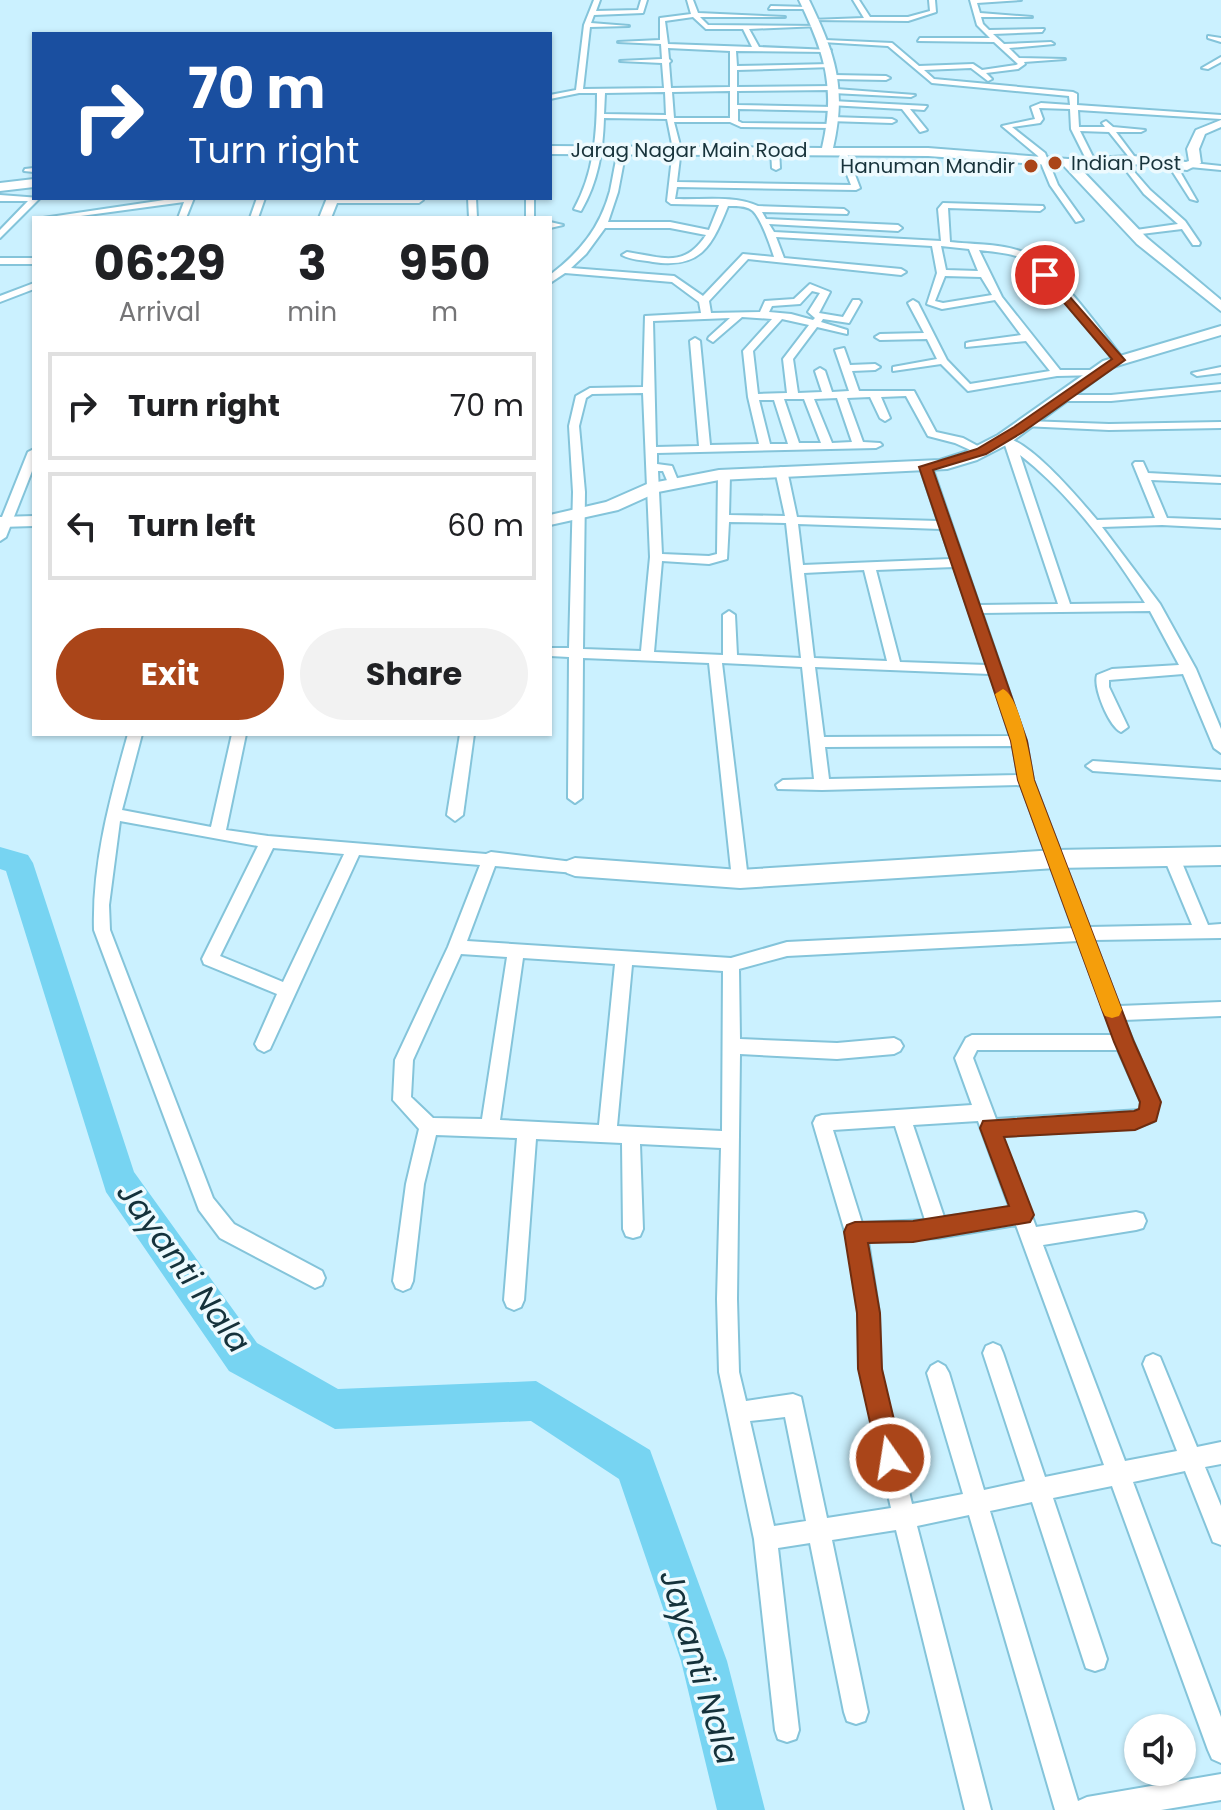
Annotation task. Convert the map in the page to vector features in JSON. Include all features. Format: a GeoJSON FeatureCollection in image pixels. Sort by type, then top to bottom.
{"type":"FeatureCollection","features":[{"type":"Feature","properties":{"kind":"street"},"geometry":{"type":"LineString","coordinates":[[579,91],[587,25],[597,0]]}},
{"type":"Feature","properties":{"kind":"street"},"geometry":{"type":"LineString","coordinates":[[591,13],[642,11],[644,0]]}},
{"type":"Feature","properties":{"kind":"street"},"geometry":{"type":"LineString","coordinates":[[690,0],[695,15],[708,27],[787,26],[811,14]]}},
{"type":"Feature","properties":{"kind":"street"},"geometry":{"type":"LineString","coordinates":[[856,0],[868,19]]}},
{"type":"Feature","properties":{"kind":"street"},"geometry":{"type":"LineString","coordinates":[[844,212],[756,209],[746,204],[720,201],[671,201],[677,149],[671,118],[662,19],[781,13],[908,19],[933,12],[932,0]]}},
{"type":"Feature","properties":{"kind":"street"},"geometry":{"type":"LineString","coordinates":[[981,72],[1022,64],[980,25],[973,1],[1018,0]]}},
{"type":"Feature","properties":{"kind":"street"},"geometry":{"type":"LineString","coordinates":[[722,7],[781,13]]}},
{"type":"Feature","properties":{"kind":"street"},"geometry":{"type":"LineString","coordinates":[[628,13],[622,38],[733,49],[890,44],[932,81],[1070,93],[1075,96],[1075,129],[1092,163]]}},
{"type":"Feature","properties":{"kind":"street"},"geometry":{"type":"LineString","coordinates":[[781,13],[795,49]]}},
{"type":"Feature","properties":{"kind":"street"},"geometry":{"type":"LineString","coordinates":[[811,14],[826,46],[833,97],[827,150]]}},
{"type":"Feature","properties":{"kind":"street"},"geometry":{"type":"LineString","coordinates":[[977,15],[1029,17]]}},
{"type":"Feature","properties":{"kind":"street"},"geometry":{"type":"LineString","coordinates":[[908,19],[924,49]]}},
{"type":"Feature","properties":{"kind":"street"},"geometry":{"type":"LineString","coordinates":[[587,25],[626,26]]}},
{"type":"Feature","properties":{"kind":"street"},"geometry":{"type":"LineString","coordinates":[[745,27],[756,48]]}},
{"type":"Feature","properties":{"kind":"street"},"geometry":{"type":"LineString","coordinates":[[988,32],[1042,30]]}},
{"type":"Feature","properties":{"kind":"street"},"geometry":{"type":"LineString","coordinates":[[1210,37],[1221,40]]}},
{"type":"Feature","properties":{"kind":"street"},"geometry":{"type":"LineString","coordinates":[[920,40],[996,40]]}},
{"type":"Feature","properties":{"kind":"street"},"geometry":{"type":"LineString","coordinates":[[1003,46],[1051,44]]}},
{"type":"Feature","properties":{"kind":"street"},"geometry":{"type":"LineString","coordinates":[[733,49],[734,120]]}},
{"type":"Feature","properties":{"kind":"street"},"geometry":{"type":"LineString","coordinates":[[1018,60],[1062,59]]}},
{"type":"Feature","properties":{"kind":"street"},"geometry":{"type":"LineString","coordinates":[[1206,68],[1221,59]]}},
{"type":"Feature","properties":{"kind":"street"},"geometry":{"type":"LineString","coordinates":[[623,61],[668,61]]}},
{"type":"Feature","properties":{"kind":"street"},"geometry":{"type":"LineString","coordinates":[[916,68],[969,65],[995,86]]}},
{"type":"Feature","properties":{"kind":"street"},"geometry":{"type":"LineString","coordinates":[[735,68],[833,97],[892,121]]}},
{"type":"Feature","properties":{"kind":"street"},"geometry":{"type":"LineString","coordinates":[[600,116],[734,120],[741,125],[886,78]]}},
{"type":"Feature","properties":{"kind":"street"},"geometry":{"type":"LineString","coordinates":[[552,97],[579,91],[734,88],[924,108]]}},
{"type":"Feature","properties":{"kind":"street"},"geometry":{"type":"LineString","coordinates":[[578,209],[592,176],[598,150],[601,91]]}},
{"type":"Feature","properties":{"kind":"street"},"geometry":{"type":"LineString","coordinates":[[735,107],[833,97],[911,95]]}},
{"type":"Feature","properties":{"kind":"street"},"geometry":{"type":"LineString","coordinates":[[1079,220],[1054,185],[1033,146],[1006,126],[1037,121],[1036,106],[1221,120]]}},
{"type":"Feature","properties":{"kind":"street"},"geometry":{"type":"LineString","coordinates":[[904,107],[923,130]]}},
{"type":"Feature","properties":{"kind":"street"},"geometry":{"type":"LineString","coordinates":[[1101,109],[1108,129],[1147,192],[1184,226],[1196,243]]}},
{"type":"Feature","properties":{"kind":"street"},"geometry":{"type":"LineString","coordinates":[[1221,120],[1196,137],[1193,165],[1221,168]]}},
{"type":"Feature","properties":{"kind":"street"},"geometry":{"type":"LineString","coordinates":[[1075,129],[1141,130]]}},
{"type":"Feature","properties":{"kind":"street","name":"Jarag Nagar Main Road"},"geometry":{"type":"LineString","coordinates":[[552,150],[928,152],[1044,162],[1128,160],[1193,165]]}},
{"type":"Feature","properties":{"kind":"street"},"geometry":{"type":"LineString","coordinates":[[552,279],[588,248],[603,225],[614,195],[622,150]]}},
{"type":"Feature","properties":{"kind":"street"},"geometry":{"type":"LineString","coordinates":[[775,150],[776,168]]}},
{"type":"Feature","properties":{"kind":"street"},"geometry":{"type":"LineString","coordinates":[[671,184],[856,188],[842,151]]}},
{"type":"Feature","properties":{"kind":"street"},"geometry":{"type":"LineString","coordinates":[[1068,163],[1136,233],[1221,307]]}},
{"type":"Feature","properties":{"kind":"street"},"geometry":{"type":"LineString","coordinates":[[1171,163],[1194,199]]}},
{"type":"Feature","properties":{"kind":"street"},"geometry":{"type":"LineString","coordinates":[[0,187],[32,175]]}},
{"type":"Feature","properties":{"kind":"street"},"geometry":{"type":"LineString","coordinates":[[627,255],[686,260],[712,233],[720,201],[715,184]]}},
{"type":"Feature","properties":{"kind":"street"},"geometry":{"type":"LineString","coordinates":[[959,190],[961,204]]}},
{"type":"Feature","properties":{"kind":"street"},"geometry":{"type":"LineString","coordinates":[[0,198],[32,199]]}},
{"type":"Feature","properties":{"kind":"street"},"geometry":{"type":"LineString","coordinates":[[0,235],[34,200]]}},
{"type":"Feature","properties":{"kind":"street"},"geometry":{"type":"LineString","coordinates":[[63,216],[182,200]]}},
{"type":"Feature","properties":{"kind":"street"},"geometry":{"type":"LineString","coordinates":[[354,200],[419,203]]}},
{"type":"Feature","properties":{"kind":"street"},"geometry":{"type":"LineString","coordinates":[[996,297],[934,305],[929,298],[942,273],[942,209],[946,205],[989,201],[1040,208]]}},
{"type":"Feature","properties":{"kind":"street"},"geometry":{"type":"LineString","coordinates":[[112,216],[117,209]]}},
{"type":"Feature","properties":{"kind":"street"},"geometry":{"type":"LineString","coordinates":[[756,209],[771,234],[780,260]]}},
{"type":"Feature","properties":{"kind":"street"},"geometry":{"type":"LineString","coordinates":[[13,222],[32,220]]}},
{"type":"Feature","properties":{"kind":"street"},"geometry":{"type":"LineString","coordinates":[[762,221],[898,228]]}},
{"type":"Feature","properties":{"kind":"street"},"geometry":{"type":"LineString","coordinates":[[603,225],[670,225],[712,233]]}},
{"type":"Feature","properties":{"kind":"street"},"geometry":{"type":"LineString","coordinates":[[1136,233],[1184,226]]}},
{"type":"Feature","properties":{"kind":"street"},"geometry":{"type":"LineString","coordinates":[[771,234],[973,247],[1030,259],[1119,360]]}},
{"type":"Feature","properties":{"kind":"street"},"geometry":{"type":"LineString","coordinates":[[973,247],[981,274],[996,297],[1057,373]]}},
{"type":"Feature","properties":{"kind":"street"},"geometry":{"type":"LineString","coordinates":[[706,310],[746,256],[901,272]]}},
{"type":"Feature","properties":{"kind":"street"},"geometry":{"type":"LineString","coordinates":[[0,261],[32,261]]}},
{"type":"Feature","properties":{"kind":"street"},"geometry":{"type":"LineString","coordinates":[[564,270],[674,279],[706,310]]}},
{"type":"Feature","properties":{"kind":"street"},"geometry":{"type":"LineString","coordinates":[[942,273],[981,274]]}},
{"type":"Feature","properties":{"kind":"street"},"geometry":{"type":"LineString","coordinates":[[0,299],[32,287]]}},
{"type":"Feature","properties":{"kind":"street"},"geometry":{"type":"LineString","coordinates":[[764,311],[768,303],[797,302],[807,288],[820,288],[825,292],[813,312],[818,320],[844,332]]}},
{"type":"Feature","properties":{"kind":"street"},"geometry":{"type":"LineString","coordinates":[[647,656],[656,557],[648,390],[648,318],[706,310],[739,315],[764,311],[780,316],[846,321],[856,302]]}},
{"type":"Feature","properties":{"kind":"street"},"geometry":{"type":"LineString","coordinates":[[913,303],[927,336],[943,361],[968,388],[1057,373],[1095,373]]}},
{"type":"Feature","properties":{"kind":"street"},"geometry":{"type":"LineString","coordinates":[[713,339],[739,315]]}},
{"type":"Feature","properties":{"kind":"street"},"geometry":{"type":"LineString","coordinates":[[765,448],[753,397],[748,351],[780,316]]}},
{"type":"Feature","properties":{"kind":"street"},"geometry":{"type":"LineString","coordinates":[[793,396],[788,359],[818,320]]}},
{"type":"Feature","properties":{"kind":"street"},"geometry":{"type":"LineString","coordinates":[[552,520],[612,506],[653,488],[724,475],[941,465],[1007,441],[1095,373],[1119,360],[1221,330]]}},
{"type":"Feature","properties":{"kind":"street"},"geometry":{"type":"LineString","coordinates":[[880,337],[927,336]]}},
{"type":"Feature","properties":{"kind":"street"},"geometry":{"type":"LineString","coordinates":[[970,345],[1030,337]]}},
{"type":"Feature","properties":{"kind":"street"},"geometry":{"type":"LineString","coordinates":[[695,341],[705,449]]}},
{"type":"Feature","properties":{"kind":"street"},"geometry":{"type":"LineString","coordinates":[[840,350],[855,395]]}},
{"type":"Feature","properties":{"kind":"street"},"geometry":{"type":"LineString","coordinates":[[897,369],[943,361]]}},
{"type":"Feature","properties":{"kind":"street"},"geometry":{"type":"LineString","coordinates":[[846,368],[875,367]]}},
{"type":"Feature","properties":{"kind":"street"},"geometry":{"type":"LineString","coordinates":[[1197,373],[1221,370]]}},
{"type":"Feature","properties":{"kind":"street"},"geometry":{"type":"LineString","coordinates":[[820,371],[828,395]]}},
{"type":"Feature","properties":{"kind":"street"},"geometry":{"type":"LineString","coordinates":[[1062,398],[1111,398],[1221,387]]}},
{"type":"Feature","properties":{"kind":"street"},"geometry":{"type":"LineString","coordinates":[[575,798],[579,514],[574,426],[581,396],[590,391],[648,390]]}},
{"type":"Feature","properties":{"kind":"street"},"geometry":{"type":"LineString","coordinates":[[753,397],[910,393],[932,434],[965,442],[981,451]]}},
{"type":"Feature","properties":{"kind":"street"},"geometry":{"type":"LineString","coordinates":[[874,394],[885,418]]}},
{"type":"Feature","properties":{"kind":"street"},"geometry":{"type":"LineString","coordinates":[[841,395],[859,445]]}},
{"type":"Feature","properties":{"kind":"street"},"geometry":{"type":"LineString","coordinates":[[808,396],[828,446]]}},
{"type":"Feature","properties":{"kind":"street"},"geometry":{"type":"LineString","coordinates":[[778,397],[795,447]]}},
{"type":"Feature","properties":{"kind":"street"},"geometry":{"type":"LineString","coordinates":[[1027,424],[1097,427],[1221,425]]}},
{"type":"Feature","properties":{"kind":"street"},"geometry":{"type":"LineString","coordinates":[[1007,441],[1055,479],[1127,564],[1189,669],[1220,742]]}},
{"type":"Feature","properties":{"kind":"street"},"geometry":{"type":"LineString","coordinates":[[1007,441],[1065,607]]}},
{"type":"Feature","properties":{"kind":"street"},"geometry":{"type":"LineString","coordinates":[[652,450],[876,445]]}},
{"type":"Feature","properties":{"kind":"street"},"geometry":{"type":"LineString","coordinates":[[2,527],[32,457]]}},
{"type":"Feature","properties":{"kind":"street"},"geometry":{"type":"LineString","coordinates":[[652,467],[668,468],[673,483]]}},
{"type":"Feature","properties":{"kind":"street"},"geometry":{"type":"LineString","coordinates":[[926,467],[943,525],[1019,741],[1026,780],[1124,1042],[1150,1102],[1148,1115],[1135,1120],[902,1118],[822,1123],[855,1232],[869,1313],[870,1369],[978,1810]]}},
{"type":"Feature","properties":{"kind":"street"},"geometry":{"type":"LineString","coordinates":[[781,470],[799,569],[822,785]]}},
{"type":"Feature","properties":{"kind":"street"},"geometry":{"type":"LineString","coordinates":[[1162,521],[1141,470],[1221,480]]}},
{"type":"Feature","properties":{"kind":"street"},"geometry":{"type":"LineString","coordinates":[[656,557],[709,560],[723,556],[724,475]]}},
{"type":"Feature","properties":{"kind":"street"},"geometry":{"type":"LineString","coordinates":[[724,518],[943,525]]}},
{"type":"Feature","properties":{"kind":"street"},"geometry":{"type":"LineString","coordinates":[[2,527],[32,521]]}},
{"type":"Feature","properties":{"kind":"street"},"geometry":{"type":"LineString","coordinates":[[1094,524],[1162,521],[1221,524]]}},
{"type":"Feature","properties":{"kind":"street"},"geometry":{"type":"LineString","coordinates":[[799,569],[957,563]]}},
{"type":"Feature","properties":{"kind":"street"},"geometry":{"type":"LineString","coordinates":[[869,567],[895,667]]}},
{"type":"Feature","properties":{"kind":"street"},"geometry":{"type":"LineString","coordinates":[[973,609],[1155,607]]}},
{"type":"Feature","properties":{"kind":"street"},"geometry":{"type":"LineString","coordinates":[[729,615],[723,660],[740,879]]}},
{"type":"Feature","properties":{"kind":"street"},"geometry":{"type":"LineString","coordinates":[[552,652],[994,670]]}},
{"type":"Feature","properties":{"kind":"street"},"geometry":{"type":"LineString","coordinates":[[1121,727],[1102,687],[1102,678],[1112,674],[1189,669]]}},
{"type":"Feature","properties":{"kind":"street"},"geometry":{"type":"LineString","coordinates":[[134,736],[113,814],[101,905],[102,930],[206,1204],[227,1231],[315,1278]]}},
{"type":"Feature","properties":{"kind":"street"},"geometry":{"type":"LineString","coordinates":[[217,834],[239,736]]}},
{"type":"Feature","properties":{"kind":"street"},"geometry":{"type":"LineString","coordinates":[[455,815],[467,736]]}},
{"type":"Feature","properties":{"kind":"street"},"geometry":{"type":"LineString","coordinates":[[817,742],[1019,741]]}},
{"type":"Feature","properties":{"kind":"street"},"geometry":{"type":"LineString","coordinates":[[1093,766],[1221,775]]}},
{"type":"Feature","properties":{"kind":"street"},"geometry":{"type":"LineString","coordinates":[[783,785],[1026,780]]}},
{"type":"Feature","properties":{"kind":"street"},"geometry":{"type":"LineString","coordinates":[[113,814],[268,842],[740,879],[1056,859],[1221,856]]}},
{"type":"Feature","properties":{"kind":"street"},"geometry":{"type":"LineString","coordinates":[[268,842],[210,959],[287,991]]}},
{"type":"Feature","properties":{"kind":"street"},"geometry":{"type":"LineString","coordinates":[[264,1044],[354,849]]}},
{"type":"Feature","properties":{"kind":"street"},"geometry":{"type":"LineString","coordinates":[[491,858],[456,947],[404,1060],[402,1100],[429,1126],[731,1140]]}},
{"type":"Feature","properties":{"kind":"street"},"geometry":{"type":"LineString","coordinates":[[456,947],[731,965],[787,949],[1084,934],[1212,932],[1172,858]]}},
{"type":"Feature","properties":{"kind":"street"},"geometry":{"type":"LineString","coordinates":[[490,1128],[516,951]]}},
{"type":"Feature","properties":{"kind":"street"},"geometry":{"type":"LineString","coordinates":[[607,1133],[624,958]]}},
{"type":"Feature","properties":{"kind":"street"},"geometry":{"type":"LineString","coordinates":[[731,965],[729,1372],[765,1539],[787,1730]]}},
{"type":"Feature","properties":{"kind":"street"},"geometry":{"type":"LineString","coordinates":[[1113,1013],[1221,1009]]}},
{"type":"Feature","properties":{"kind":"street"},"geometry":{"type":"LineString","coordinates":[[1124,1042],[972,1043],[964,1058],[1221,1750]]}},
{"type":"Feature","properties":{"kind":"street"},"geometry":{"type":"LineString","coordinates":[[731,1046],[837,1051],[894,1046]]}},
{"type":"Feature","properties":{"kind":"street"},"geometry":{"type":"LineString","coordinates":[[902,1118],[938,1229]]}},
{"type":"Feature","properties":{"kind":"street"},"geometry":{"type":"LineString","coordinates":[[403,1281],[415,1184],[429,1126]]}},
{"type":"Feature","properties":{"kind":"street"},"geometry":{"type":"LineString","coordinates":[[514,1300],[527,1130]]}},
{"type":"Feature","properties":{"kind":"street"},"geometry":{"type":"LineString","coordinates":[[631,1135],[633,1229]]}},
{"type":"Feature","properties":{"kind":"street"},"geometry":{"type":"LineString","coordinates":[[855,1232],[938,1229],[1023,1215]]}},
{"type":"Feature","properties":{"kind":"street"},"geometry":{"type":"LineString","coordinates":[[1031,1237],[1136,1221]]}},
{"type":"Feature","properties":{"kind":"street"},"geometry":{"type":"LineString","coordinates":[[993,1353],[1095,1659]]}},
{"type":"Feature","properties":{"kind":"street"},"geometry":{"type":"LineString","coordinates":[[1153,1364],[1221,1534]]}},
{"type":"Feature","properties":{"kind":"street"},"geometry":{"type":"LineString","coordinates":[[938,1373],[1068,1810]]}},
{"type":"Feature","properties":{"kind":"street"},"geometry":{"type":"LineString","coordinates":[[740,1412],[793,1405],[856,1712]]}},
{"type":"Feature","properties":{"kind":"street"},"geometry":{"type":"LineString","coordinates":[[765,1539],[904,1517],[1221,1453]]}},
{"type":"Feature","properties":{"kind":"street"},"geometry":{"type":"LineString","coordinates":[[1087,1810],[1221,1787]]}},
{"type":"Feature","properties":{"kind":"waterway","name":"Jayanti Nala"},"geometry":{"type":"LineString","coordinates":[[0,858],[18,863],[119,1180],[243,1357],[335,1409],[536,1401],[635,1465],[704,1661],[741,1810]]}},
{"type":"Feature","properties":{"kind":"slow traffic"},"geometry":{"type":"LineString","coordinates":[[1003,694],[1019,741],[1026,780],[1112,1010]]}},
{"type":"Feature","properties":{"kind":"place","name":"Indian Post"},"geometry":{"type":"Point","coordinates":[1055,163]}},
{"type":"Feature","properties":{"kind":"place","name":"Hanuman Mandir"},"geometry":{"type":"Point","coordinates":[1031,166]}},
{"type":"Feature","properties":{"kind":"route"},"geometry":{"type":"LineString","coordinates":[[890,1458],[870,1369],[869,1313],[855,1232],[964,1226],[1023,1215],[990,1128],[1135,1120],[1148,1115],[1150,1102],[1124,1042],[1026,780],[1019,741],[943,525],[926,467],[981,451],[1018,430],[1108,364],[1119,360],[1045,275]]}}]}
